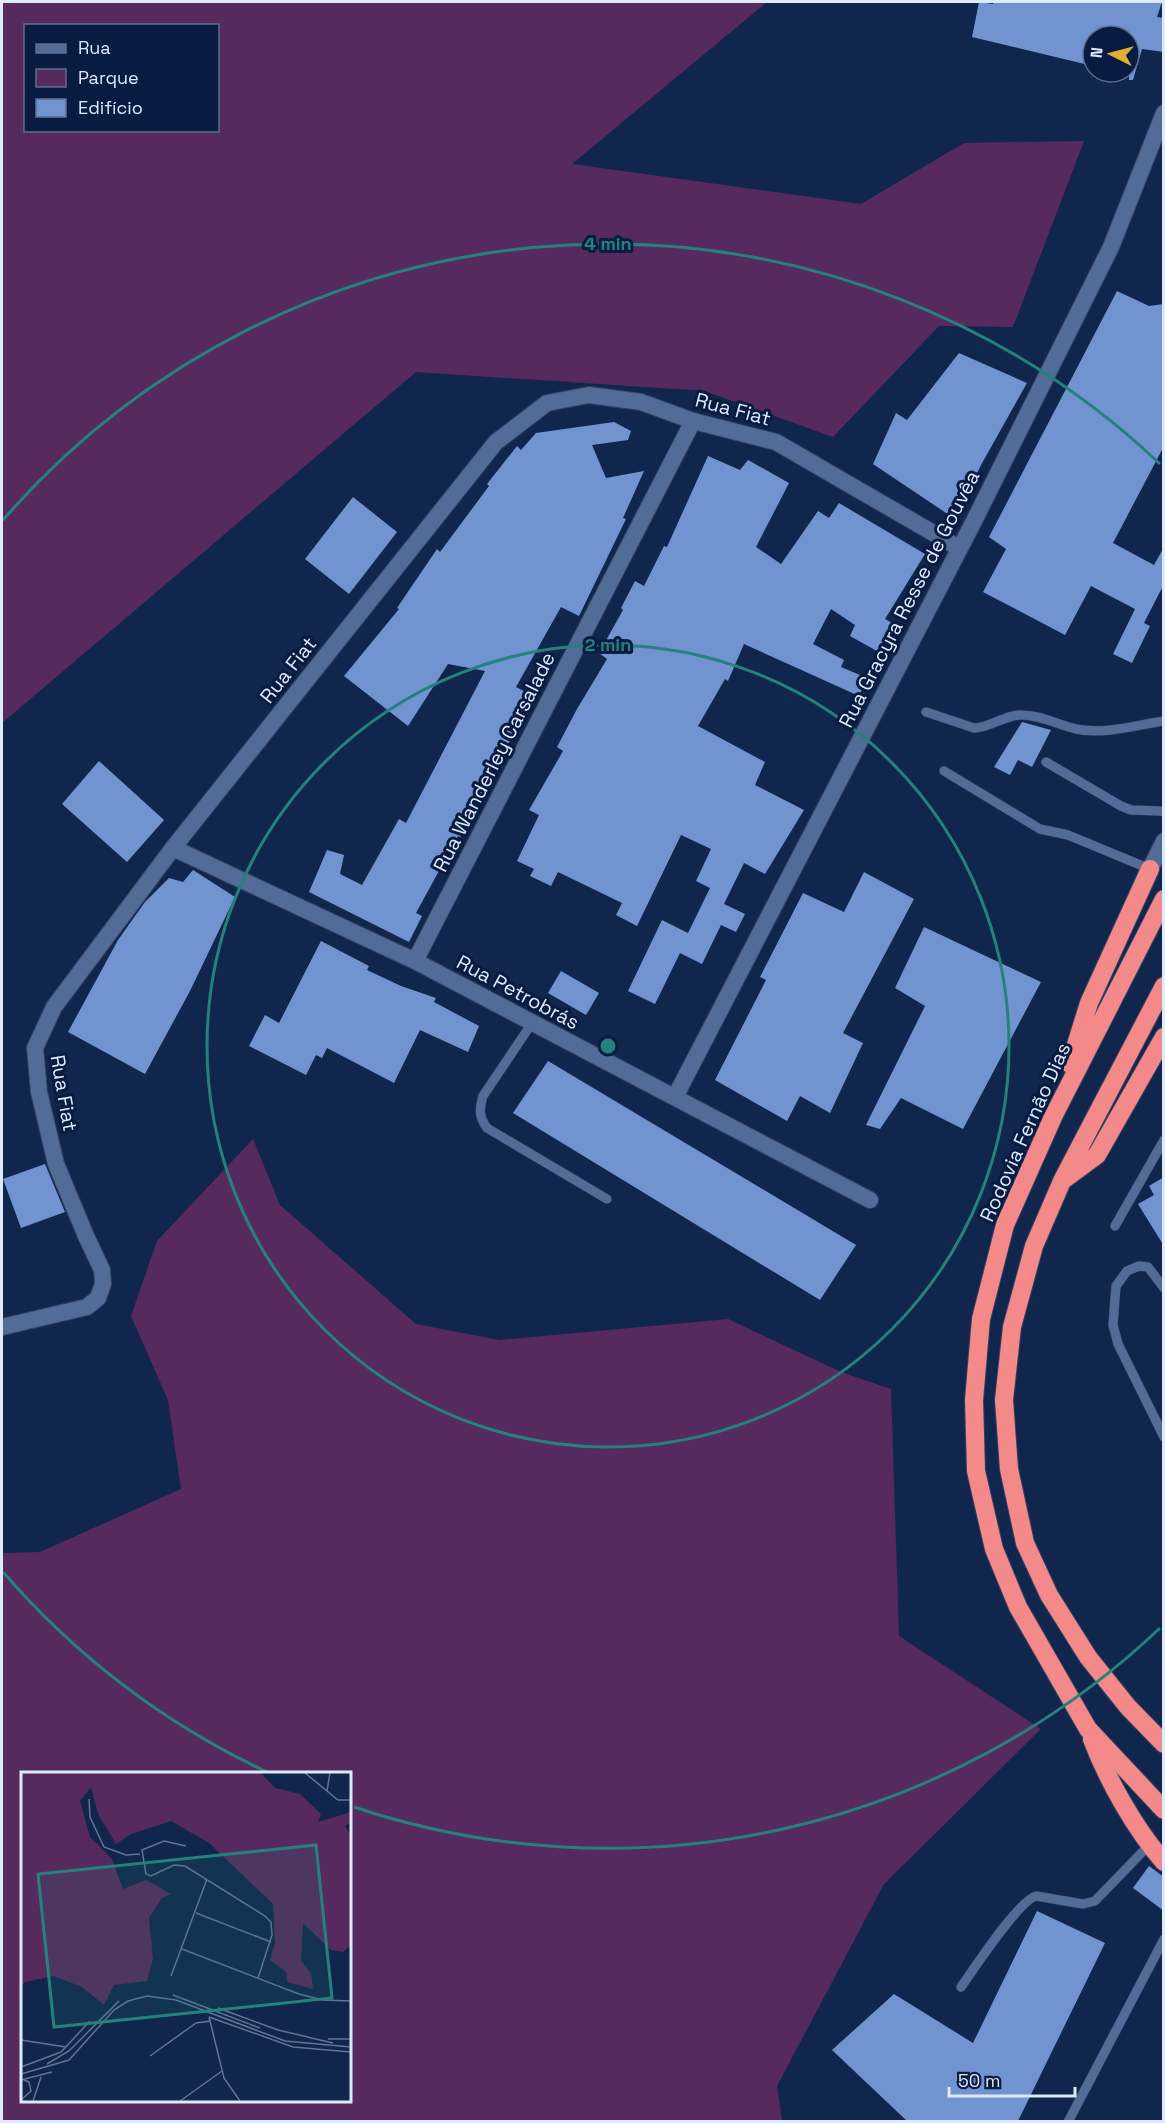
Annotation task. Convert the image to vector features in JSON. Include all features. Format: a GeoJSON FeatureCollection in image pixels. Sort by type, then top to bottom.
{"type":"FeatureCollection","features":[{"type":"Feature","properties":{"kind":"highway"},"geometry":{"type":"LineString","coordinates":[[1053,1117],[1089,1003],[1150,869]]}},
{"type":"Feature","properties":{"kind":"highway","name":"Rodovia Fernão Dias"},"geometry":{"type":"LineString","coordinates":[[1164,899],[1053,1117],[1005,1225],[981,1319],[974,1400],[976,1471],[994,1549],[1018,1607],[1088,1729],[1164,1810]]}},
{"type":"Feature","properties":{"kind":"highway"},"geometry":{"type":"LineString","coordinates":[[1164,986],[1062,1181],[1034,1246],[1012,1327],[1004,1400],[1009,1469],[1025,1543],[1049,1594],[1088,1657],[1128,1707],[1164,1744]]}},
{"type":"Feature","properties":{"kind":"highway"},"geometry":{"type":"LineString","coordinates":[[1062,1181],[1097,1155],[1164,1037]]}},
{"type":"Feature","properties":{"kind":"highway"},"geometry":{"type":"LineString","coordinates":[[1088,1729],[1100,1760],[1149,1845],[1164,1862]]}},
{"type":"Feature","properties":{"kind":"street","name":"Rua Gracyra Resse de Gouvêa"},"geometry":{"type":"LineString","coordinates":[[675,1097],[959,548],[1111,247],[1164,113]]}},
{"type":"Feature","properties":{"kind":"street","name":"Rua Fiat"},"geometry":{"type":"LineString","coordinates":[[2,1327],[87,1307],[99,1298],[103,1284],[102,1270],[56,1164],[39,1092],[35,1048],[54,1007],[173,848],[496,442],[547,403],[588,395],[641,402],[693,421],[776,442],[959,548]]}},
{"type":"Feature","properties":{"kind":"street","name":"Rua Wanderley Carsalade"},"geometry":{"type":"LineString","coordinates":[[415,961],[693,421]]}},
{"type":"Feature","properties":{"kind":"street"},"geometry":{"type":"LineString","coordinates":[[1150,869],[1164,841]]}},
{"type":"Feature","properties":{"kind":"street","name":"Rua Petrobrás"},"geometry":{"type":"LineString","coordinates":[[173,848],[415,961],[870,1200]]}},
{"type":"Feature","properties":{"kind":"lane"},"geometry":{"type":"LineString","coordinates":[[926,712],[974,728],[981,728],[1015,715],[1032,716],[1076,729],[1092,731],[1164,721]]}},
{"type":"Feature","properties":{"kind":"lane"},"geometry":{"type":"LineString","coordinates":[[1046,762],[1121,806],[1131,810],[1164,812]]}},
{"type":"Feature","properties":{"kind":"lane"},"geometry":{"type":"LineString","coordinates":[[944,771],[1040,829],[1068,835],[1150,869]]}},
{"type":"Feature","properties":{"kind":"lane"},"geometry":{"type":"LineString","coordinates":[[532,1023],[483,1096],[480,1118],[487,1128],[608,1199]]}},
{"type":"Feature","properties":{"kind":"lane"},"geometry":{"type":"LineString","coordinates":[[1115,1226],[1164,1140]]}},
{"type":"Feature","properties":{"kind":"lane"},"geometry":{"type":"LineString","coordinates":[[1164,1288],[1148,1267],[1139,1266],[1127,1271],[1116,1287],[1113,1325],[1118,1344],[1164,1437]]}},
{"type":"Feature","properties":{"kind":"lane"},"geometry":{"type":"LineString","coordinates":[[961,1987],[1016,1913],[1031,1898],[1036,1896],[1083,1904],[1095,1901],[1149,1845]]}},
{"type":"Feature","properties":{"kind":"lane"},"geometry":{"type":"LineString","coordinates":[[1068,2121],[1164,1940]]}},
{"type":"Feature","properties":{"kind":"green space"},"geometry":{"type":"Polygon","coordinates":[[[2,2],[767,2],[572,164],[861,204],[964,143],[1084,141],[1013,327],[939,326],[833,437],[705,391],[416,372],[2,723],[2,2]]]}},
{"type":"Feature","properties":{"kind":"green space"},"geometry":{"type":"Polygon","coordinates":[[[253,1139],[280,1205],[416,1324],[499,1340],[728,1319],[841,1372],[891,1389],[899,1636],[1041,1729],[884,1884],[777,2086],[782,2121],[2,2121],[2,1553],[40,1552],[181,1489],[168,1400],[131,1316],[157,1241],[253,1139]]]}},
{"type":"Feature","properties":{"kind":"building"},"geometry":{"type":"Polygon","coordinates":[[[979,2],[993,4],[994,2],[1162,2],[1157,17],[1164,18],[1164,52],[1142,49],[1141,52],[1141,24],[1081,24],[1081,63],[972,37],[979,2]]]}},
{"type":"Feature","properties":{"kind":"building"},"geometry":{"type":"Polygon","coordinates":[[[1117,291],[1149,306],[1164,304],[1164,446],[1113,543],[1154,565],[1164,547],[1164,584],[1144,623],[1150,626],[1132,663],[1113,654],[1135,609],[1091,586],[1065,635],[983,592],[1006,549],[989,537],[1117,291]]]}},
{"type":"Feature","properties":{"kind":"building"},"geometry":{"type":"Polygon","coordinates":[[[959,353],[1027,383],[981,465],[955,519],[873,464],[896,413],[907,420],[959,353]]]}},
{"type":"Feature","properties":{"kind":"building"},"geometry":{"type":"Polygon","coordinates":[[[614,422],[631,431],[628,440],[592,445],[606,478],[644,471],[623,518],[626,519],[579,616],[561,607],[516,687],[533,696],[460,837],[458,836],[416,913],[422,916],[409,942],[309,892],[327,850],[344,855],[340,874],[362,885],[399,819],[406,823],[485,671],[448,664],[408,726],[344,676],[399,609],[397,608],[437,549],[440,552],[489,486],[487,484],[517,446],[521,450],[536,433],[614,422]]]}},
{"type":"Feature","properties":{"kind":"building"},"geometry":{"type":"Polygon","coordinates":[[[708,456],[740,470],[748,460],[789,483],[756,547],[781,564],[818,511],[829,518],[839,503],[925,554],[885,619],[899,627],[884,655],[850,636],[855,625],[831,609],[813,644],[844,660],[841,667],[867,678],[859,696],[744,644],[728,681],[725,679],[698,726],[765,762],[755,785],[804,810],[765,874],[744,863],[724,904],[745,914],[736,932],[721,925],[702,964],[680,953],[655,1004],[628,991],[662,920],[688,933],[710,888],[696,881],[711,849],[681,835],[637,926],[616,915],[622,903],[558,872],[551,886],[530,876],[534,869],[517,861],[539,815],[529,810],[563,751],[557,747],[607,659],[599,653],[623,610],[621,608],[635,581],[644,586],[664,546],[667,547],[708,456]]]}},
{"type":"Feature","properties":{"kind":"building"},"geometry":{"type":"Polygon","coordinates":[[[353,497],[397,532],[349,594],[305,559],[353,497]]]}},
{"type":"Feature","properties":{"kind":"building"},"geometry":{"type":"Polygon","coordinates":[[[1022,722],[1051,730],[1032,767],[1018,760],[1010,775],[994,767],[1022,722]]]}},
{"type":"Feature","properties":{"kind":"building"},"geometry":{"type":"Polygon","coordinates":[[[99,761],[164,820],[127,862],[62,804],[99,761]]]}},
{"type":"Feature","properties":{"kind":"building"},"geometry":{"type":"Polygon","coordinates":[[[193,870],[235,897],[190,991],[145,1074],[68,1032],[118,940],[145,902],[169,878],[183,882],[193,870]]]}},
{"type":"Feature","properties":{"kind":"building"},"geometry":{"type":"Polygon","coordinates":[[[864,872],[914,899],[843,1033],[863,1043],[830,1113],[800,1096],[787,1121],[715,1080],[766,980],[760,977],[803,893],[844,912],[864,872]]]}},
{"type":"Feature","properties":{"kind":"building"},"geometry":{"type":"Polygon","coordinates":[[[924,927],[1041,982],[963,1129],[901,1098],[880,1129],[866,1125],[925,1006],[895,988],[924,927]]]}},
{"type":"Feature","properties":{"kind":"building"},"geometry":{"type":"Polygon","coordinates":[[[321,941],[369,966],[367,970],[401,986],[436,998],[434,1002],[479,1026],[468,1052],[420,1030],[394,1083],[327,1048],[322,1058],[316,1055],[306,1075],[249,1046],[265,1015],[279,1023],[321,941]]]}},
{"type":"Feature","properties":{"kind":"building"},"geometry":{"type":"Polygon","coordinates":[[[561,971],[599,993],[586,1015],[548,993],[561,971]]]}},
{"type":"Feature","properties":{"kind":"building"},"geometry":{"type":"Polygon","coordinates":[[[548,1061],[856,1245],[820,1300],[513,1113],[548,1061]]]}},
{"type":"Feature","properties":{"kind":"building"},"geometry":{"type":"Polygon","coordinates":[[[45,1164],[65,1212],[21,1228],[3,1179],[45,1164]]]}},
{"type":"Feature","properties":{"kind":"building"},"geometry":{"type":"Polygon","coordinates":[[[1164,1177],[1164,1246],[1138,1204],[1154,1195],[1149,1186],[1164,1177]]]}},
{"type":"Feature","properties":{"kind":"building"},"geometry":{"type":"Polygon","coordinates":[[[1149,1866],[1164,1877],[1164,1911],[1133,1888],[1149,1866]]]}},
{"type":"Feature","properties":{"kind":"building"},"geometry":{"type":"Polygon","coordinates":[[[1037,1911],[1105,1943],[1018,2121],[907,2121],[832,2050],[894,1994],[973,2043],[1037,1911]]]}}]}
